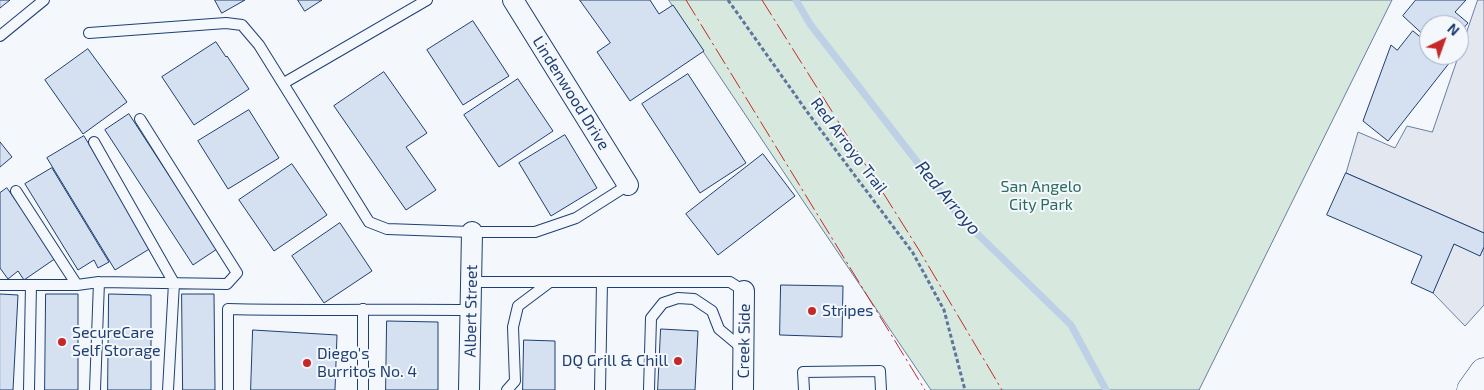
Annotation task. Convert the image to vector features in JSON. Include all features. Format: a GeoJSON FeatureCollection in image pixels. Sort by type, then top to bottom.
{"type":"FeatureCollection","features":[{"type":"Feature","properties":{"kind":"main road"},"geometry":{"type":"LineString","coordinates":[[1471,390],[1484,372]]}},
{"type":"Feature","properties":{"kind":"street","name":"Lindenwood Drive"},"geometry":{"type":"LineString","coordinates":[[513,0],[628,185]]}},
{"type":"Feature","properties":{"kind":"street","name":"Albert Street"},"geometry":{"type":"LineString","coordinates":[[469,390],[472,232]]}},
{"type":"Feature","properties":{"kind":"street","name":"Creek Side"},"geometry":{"type":"LineString","coordinates":[[743,390],[744,291]]}},
{"type":"Feature","properties":{"kind":"lane"},"geometry":{"type":"LineString","coordinates":[[0,36],[44,0]]}},
{"type":"Feature","properties":{"kind":"lane"},"geometry":{"type":"LineString","coordinates":[[284,83],[427,0]]}},
{"type":"Feature","properties":{"kind":"lane"},"geometry":{"type":"LineString","coordinates":[[89,33],[226,23],[242,26],[259,45],[284,83],[369,222],[387,229],[535,232],[576,218],[628,185]]}},
{"type":"Feature","properties":{"kind":"lane"},"geometry":{"type":"LineString","coordinates":[[2,282],[31,285],[77,285],[99,282],[227,284],[237,273],[140,119]]}},
{"type":"Feature","properties":{"kind":"lane"},"geometry":{"type":"LineString","coordinates":[[94,142],[174,283],[168,390]]}},
{"type":"Feature","properties":{"kind":"lane"},"geometry":{"type":"LineString","coordinates":[[16,191],[77,285]]}},
{"type":"Feature","properties":{"kind":"lane"},"geometry":{"type":"LineString","coordinates":[[95,390],[99,282]]}},
{"type":"Feature","properties":{"kind":"lane"},"geometry":{"type":"LineString","coordinates":[[472,282],[730,282],[744,291]]}},
{"type":"Feature","properties":{"kind":"lane"},"geometry":{"type":"LineString","coordinates":[[507,390],[515,381],[513,327],[518,306],[550,282]]}},
{"type":"Feature","properties":{"kind":"lane"},"geometry":{"type":"LineString","coordinates":[[600,390],[602,282]]}},
{"type":"Feature","properties":{"kind":"lane"},"geometry":{"type":"LineString","coordinates":[[29,390],[31,285]]}},
{"type":"Feature","properties":{"kind":"lane"},"geometry":{"type":"LineString","coordinates":[[649,390],[651,318],[663,303],[678,298],[694,299],[712,311],[719,330],[744,350]]}},
{"type":"Feature","properties":{"kind":"lane"},"geometry":{"type":"LineString","coordinates":[[228,390],[228,309],[300,311],[363,309],[472,310]]}},
{"type":"Feature","properties":{"kind":"lane"},"geometry":{"type":"LineString","coordinates":[[363,309],[363,390]]}},
{"type":"Feature","properties":{"kind":"lane"},"geometry":{"type":"LineString","coordinates":[[804,390],[804,372],[837,376],[880,371],[881,390]]}},
{"type":"Feature","properties":{"kind":"path","name":"Red Arroyo Trail"},"geometry":{"type":"LineString","coordinates":[[728,0],[808,113],[914,253],[944,310],[964,390]]}},
{"type":"Feature","properties":{"kind":"green space","name":"San Angelo City Park"},"geometry":{"type":"Polygon","coordinates":[[[669,0],[1392,0],[1199,390],[931,390],[669,0]]]}},
{"type":"Feature","properties":{"kind":"shaded area"},"geometry":{"type":"Polygon","coordinates":[[[1478,0],[1484,0],[1484,233],[1346,173],[1358,132],[1395,148],[1407,126],[1432,132],[1455,65],[1469,65],[1469,26],[1478,0]]]}},
{"type":"Feature","properties":{"kind":"shaded area"},"geometry":{"type":"Polygon","coordinates":[[[1454,244],[1480,255],[1484,247],[1484,305],[1465,326],[1433,293],[1454,244]]]}},
{"type":"Feature","properties":{"kind":"building"},"geometry":{"type":"Polygon","coordinates":[[[0,0],[10,0],[0,8],[0,0]]]}},
{"type":"Feature","properties":{"kind":"building"},"geometry":{"type":"Polygon","coordinates":[[[215,0],[245,0],[222,13],[215,0]]]}},
{"type":"Feature","properties":{"kind":"building"},"geometry":{"type":"Polygon","coordinates":[[[298,0],[322,0],[305,11],[298,0]]]}},
{"type":"Feature","properties":{"kind":"building"},"geometry":{"type":"Polygon","coordinates":[[[580,0],[650,0],[659,14],[673,5],[704,51],[630,101],[597,52],[610,43],[580,0]]]}},
{"type":"Feature","properties":{"kind":"building"},"geometry":{"type":"Polygon","coordinates":[[[1416,0],[1466,0],[1455,12],[1459,15],[1419,15],[1419,31],[1403,16],[1416,0]]]}},
{"type":"Feature","properties":{"kind":"building"},"geometry":{"type":"Polygon","coordinates":[[[473,21],[509,76],[463,105],[427,50],[473,21]]]}},
{"type":"Feature","properties":{"kind":"building"},"geometry":{"type":"Polygon","coordinates":[[[1413,31],[1419,36],[1419,65],[1448,65],[1388,141],[1363,121],[1391,45],[1397,50],[1413,31]]]}},
{"type":"Feature","properties":{"kind":"building"},"geometry":{"type":"Polygon","coordinates":[[[216,42],[249,89],[194,125],[162,77],[216,42]]]}},
{"type":"Feature","properties":{"kind":"building"},"geometry":{"type":"Polygon","coordinates":[[[88,49],[127,102],[83,134],[45,80],[88,49]]]}},
{"type":"Feature","properties":{"kind":"building"},"geometry":{"type":"Polygon","coordinates":[[[384,72],[427,133],[406,147],[436,190],[406,210],[334,106],[384,72]]]}},
{"type":"Feature","properties":{"kind":"building"},"geometry":{"type":"Polygon","coordinates":[[[688,74],[746,163],[700,193],[642,104],[688,74]]]}},
{"type":"Feature","properties":{"kind":"building"},"geometry":{"type":"Polygon","coordinates":[[[518,79],[553,131],[499,167],[464,115],[518,79]]]}},
{"type":"Feature","properties":{"kind":"building"},"geometry":{"type":"Polygon","coordinates":[[[249,110],[279,158],[228,189],[198,141],[249,110]]]}},
{"type":"Feature","properties":{"kind":"building"},"geometry":{"type":"Polygon","coordinates":[[[129,114],[217,249],[193,265],[105,130],[129,114]]]}},
{"type":"Feature","properties":{"kind":"building"},"geometry":{"type":"Polygon","coordinates":[[[565,135],[597,188],[551,216],[519,163],[565,135]]]}},
{"type":"Feature","properties":{"kind":"building"},"geometry":{"type":"Polygon","coordinates":[[[84,136],[151,248],[115,270],[47,158],[84,136]]]}},
{"type":"Feature","properties":{"kind":"building"},"geometry":{"type":"Polygon","coordinates":[[[0,142],[12,157],[0,167],[0,142]]]}},
{"type":"Feature","properties":{"kind":"building"},"geometry":{"type":"Polygon","coordinates":[[[763,154],[795,196],[718,255],[686,214],[763,154]]]}},
{"type":"Feature","properties":{"kind":"building"},"geometry":{"type":"Polygon","coordinates":[[[292,164],[327,215],[274,251],[239,200],[292,164]]]}},
{"type":"Feature","properties":{"kind":"building"},"geometry":{"type":"Polygon","coordinates":[[[52,168],[109,262],[98,268],[94,260],[78,270],[25,184],[52,168]]]}},
{"type":"Feature","properties":{"kind":"building"},"geometry":{"type":"Polygon","coordinates":[[[1346,173],[1484,233],[1484,247],[1480,256],[1454,244],[1433,293],[1411,283],[1422,256],[1327,215],[1346,173]]]}},
{"type":"Feature","properties":{"kind":"building"},"geometry":{"type":"Polygon","coordinates":[[[7,188],[56,258],[24,280],[18,271],[8,279],[0,268],[0,193],[7,188]]]}},
{"type":"Feature","properties":{"kind":"building"},"geometry":{"type":"Polygon","coordinates":[[[340,223],[372,271],[324,303],[292,256],[340,223]]]}},
{"type":"Feature","properties":{"kind":"building","name":"Stripes"},"geometry":{"type":"Polygon","coordinates":[[[781,285],[843,286],[842,337],[780,335],[781,285]]]}},
{"type":"Feature","properties":{"kind":"building"},"geometry":{"type":"Polygon","coordinates":[[[0,294],[18,295],[13,390],[0,390],[0,294]]]}},
{"type":"Feature","properties":{"kind":"building","name":"SecureCare Self Storage"},"geometry":{"type":"Polygon","coordinates":[[[46,294],[78,294],[78,390],[45,390],[46,294]]]}},
{"type":"Feature","properties":{"kind":"building"},"geometry":{"type":"Polygon","coordinates":[[[109,294],[151,295],[151,390],[108,390],[109,294]]]}},
{"type":"Feature","properties":{"kind":"building"},"geometry":{"type":"Polygon","coordinates":[[[182,294],[214,294],[215,390],[183,390],[182,294]]]}},
{"type":"Feature","properties":{"kind":"building"},"geometry":{"type":"Polygon","coordinates":[[[387,321],[438,322],[438,390],[386,390],[387,321]]]}},
{"type":"Feature","properties":{"kind":"building","name":"DQ Grill & Chill"},"geometry":{"type":"Polygon","coordinates":[[[661,329],[698,331],[695,390],[658,390],[661,329]]]}},
{"type":"Feature","properties":{"kind":"building"},"geometry":{"type":"Polygon","coordinates":[[[253,330],[337,335],[335,390],[251,390],[253,330]]]}},
{"type":"Feature","properties":{"kind":"building"},"geometry":{"type":"Polygon","coordinates":[[[524,340],[555,341],[555,390],[523,390],[524,340]]]}},
{"type":"Feature","properties":{"kind":"waterway","name":"Red Arroyo"},"geometry":{"type":"LineString","coordinates":[[796,0],[810,24],[960,217],[1071,325],[1106,390]]}},
{"type":"Feature","properties":{"kind":"power"},"geometry":{"type":"LineString","coordinates":[[686,0],[925,390]]}},
{"type":"Feature","properties":{"kind":"power"},"geometry":{"type":"LineString","coordinates":[[762,0],[919,250],[1002,390]]}},
{"type":"Feature","properties":{"kind":"place","name":"Stripes"},"geometry":{"type":"Point","coordinates":[812,311]}},
{"type":"Feature","properties":{"kind":"place","name":"SecureCare Self Storage"},"geometry":{"type":"Point","coordinates":[62,342]}},
{"type":"Feature","properties":{"kind":"place","name":"DQ Grill & Chill"},"geometry":{"type":"Point","coordinates":[678,361]}},
{"type":"Feature","properties":{"kind":"place","name":"Diego's Burritos No. 4"},"geometry":{"type":"Point","coordinates":[307,363]}}]}
